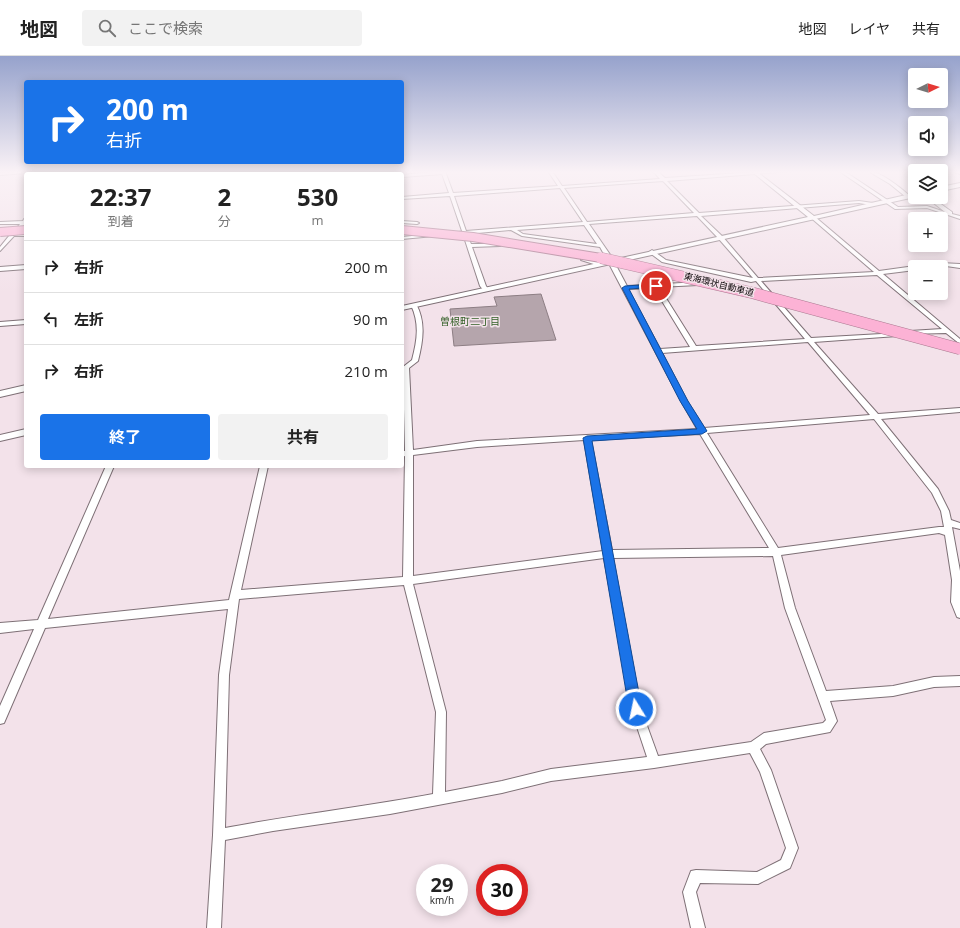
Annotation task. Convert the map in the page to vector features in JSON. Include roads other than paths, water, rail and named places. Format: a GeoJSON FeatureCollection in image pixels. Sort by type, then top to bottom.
{"type":"FeatureCollection","features":[{"type":"Feature","properties":{"kind":"highway"},"geometry":{"type":"LineString","coordinates":[[0,232],[24,225]]}},
{"type":"Feature","properties":{"kind":"highway","name":"東海環状自動車道"},"geometry":{"type":"LineString","coordinates":[[404,230],[512,243],[622,262],[751,292],[960,349]]}},
{"type":"Feature","properties":{"kind":"street"},"geometry":{"type":"LineString","coordinates":[[458,212],[482,286],[486,290]]}},
{"type":"Feature","properties":{"kind":"street"},"geometry":{"type":"LineString","coordinates":[[219,835],[502,787],[550,774],[654,762],[753,747],[764,739],[826,728],[832,721],[824,696],[790,608],[776,552],[684,401],[611,262],[578,212]]}},
{"type":"Feature","properties":{"kind":"street"},"geometry":{"type":"LineString","coordinates":[[695,212],[720,237],[810,340],[876,417],[935,491],[945,510],[957,580],[956,602],[960,614]]}},
{"type":"Feature","properties":{"kind":"street"},"geometry":{"type":"LineString","coordinates":[[404,238],[727,212]]}},
{"type":"Feature","properties":{"kind":"street"},"geometry":{"type":"LineString","coordinates":[[806,212],[960,342]]}},
{"type":"Feature","properties":{"kind":"street"},"geometry":{"type":"LineString","coordinates":[[404,308],[836,212]]}},
{"type":"Feature","properties":{"kind":"street"},"geometry":{"type":"LineString","coordinates":[[940,212],[960,219]]}},
{"type":"Feature","properties":{"kind":"street"},"geometry":{"type":"LineString","coordinates":[[947,212],[953,216]]}},
{"type":"Feature","properties":{"kind":"street"},"geometry":{"type":"LineString","coordinates":[[404,222],[417,223]]}},
{"type":"Feature","properties":{"kind":"street"},"geometry":{"type":"LineString","coordinates":[[0,223],[24,224]]}},
{"type":"Feature","properties":{"kind":"street"},"geometry":{"type":"LineString","coordinates":[[0,250],[13,235],[24,226]]}},
{"type":"Feature","properties":{"kind":"street"},"geometry":{"type":"LineString","coordinates":[[512,229],[522,234],[601,246]]}},
{"type":"Feature","properties":{"kind":"street"},"geometry":{"type":"LineString","coordinates":[[0,236],[24,235]]}},
{"type":"Feature","properties":{"kind":"street"},"geometry":{"type":"LineString","coordinates":[[469,246],[494,244],[590,260],[600,264]]}},
{"type":"Feature","properties":{"kind":"street"},"geometry":{"type":"LineString","coordinates":[[652,252],[664,261],[751,280],[908,269]]}},
{"type":"Feature","properties":{"kind":"street"},"geometry":{"type":"LineString","coordinates":[[948,264],[960,266]]}},
{"type":"Feature","properties":{"kind":"street"},"geometry":{"type":"LineString","coordinates":[[951,264],[960,270]]}},
{"type":"Feature","properties":{"kind":"street"},"geometry":{"type":"LineString","coordinates":[[0,269],[24,267]]}},
{"type":"Feature","properties":{"kind":"street"},"geometry":{"type":"LineString","coordinates":[[625,288],[700,283],[723,289],[726,275]]}},
{"type":"Feature","properties":{"kind":"street"},"geometry":{"type":"LineString","coordinates":[[656,286],[694,348]]}},
{"type":"Feature","properties":{"kind":"street"},"geometry":{"type":"LineString","coordinates":[[414,305],[419,313],[421,325],[419,344],[415,361],[405,365],[408,581],[441,712],[439,798]]}},
{"type":"Feature","properties":{"kind":"street"},"geometry":{"type":"LineString","coordinates":[[0,321],[24,318]]}},
{"type":"Feature","properties":{"kind":"street"},"geometry":{"type":"LineString","coordinates":[[0,324],[24,322]]}},
{"type":"Feature","properties":{"kind":"street"},"geometry":{"type":"LineString","coordinates":[[658,351],[946,331]]}},
{"type":"Feature","properties":{"kind":"street"},"geometry":{"type":"LineString","coordinates":[[0,394],[24,388]]}},
{"type":"Feature","properties":{"kind":"street"},"geometry":{"type":"LineString","coordinates":[[406,454],[477,444],[702,431],[960,410]]}},
{"type":"Feature","properties":{"kind":"street"},"geometry":{"type":"LineString","coordinates":[[0,438],[24,432]]}},
{"type":"Feature","properties":{"kind":"street"},"geometry":{"type":"LineString","coordinates":[[587,438],[636,709],[654,762]]}},
{"type":"Feature","properties":{"kind":"street"},"geometry":{"type":"LineString","coordinates":[[0,719],[109,468]]}},
{"type":"Feature","properties":{"kind":"street"},"geometry":{"type":"LineString","coordinates":[[214,928],[219,835],[224,675],[234,599],[264,468]]}},
{"type":"Feature","properties":{"kind":"street"},"geometry":{"type":"LineString","coordinates":[[0,628],[234,599],[408,581],[607,554],[776,552],[960,526]]}},
{"type":"Feature","properties":{"kind":"street"},"geometry":{"type":"LineString","coordinates":[[824,696],[893,691],[934,682],[960,681]]}},
{"type":"Feature","properties":{"kind":"street"},"geometry":{"type":"LineString","coordinates":[[698,928],[689,892],[696,876],[758,878],[786,864],[792,848],[765,770],[753,747]]}},
{"type":"Feature","properties":{"kind":"district","name":"曽根町二丁目"},"geometry":{"type":"Point","coordinates":[470,321]}}]}
